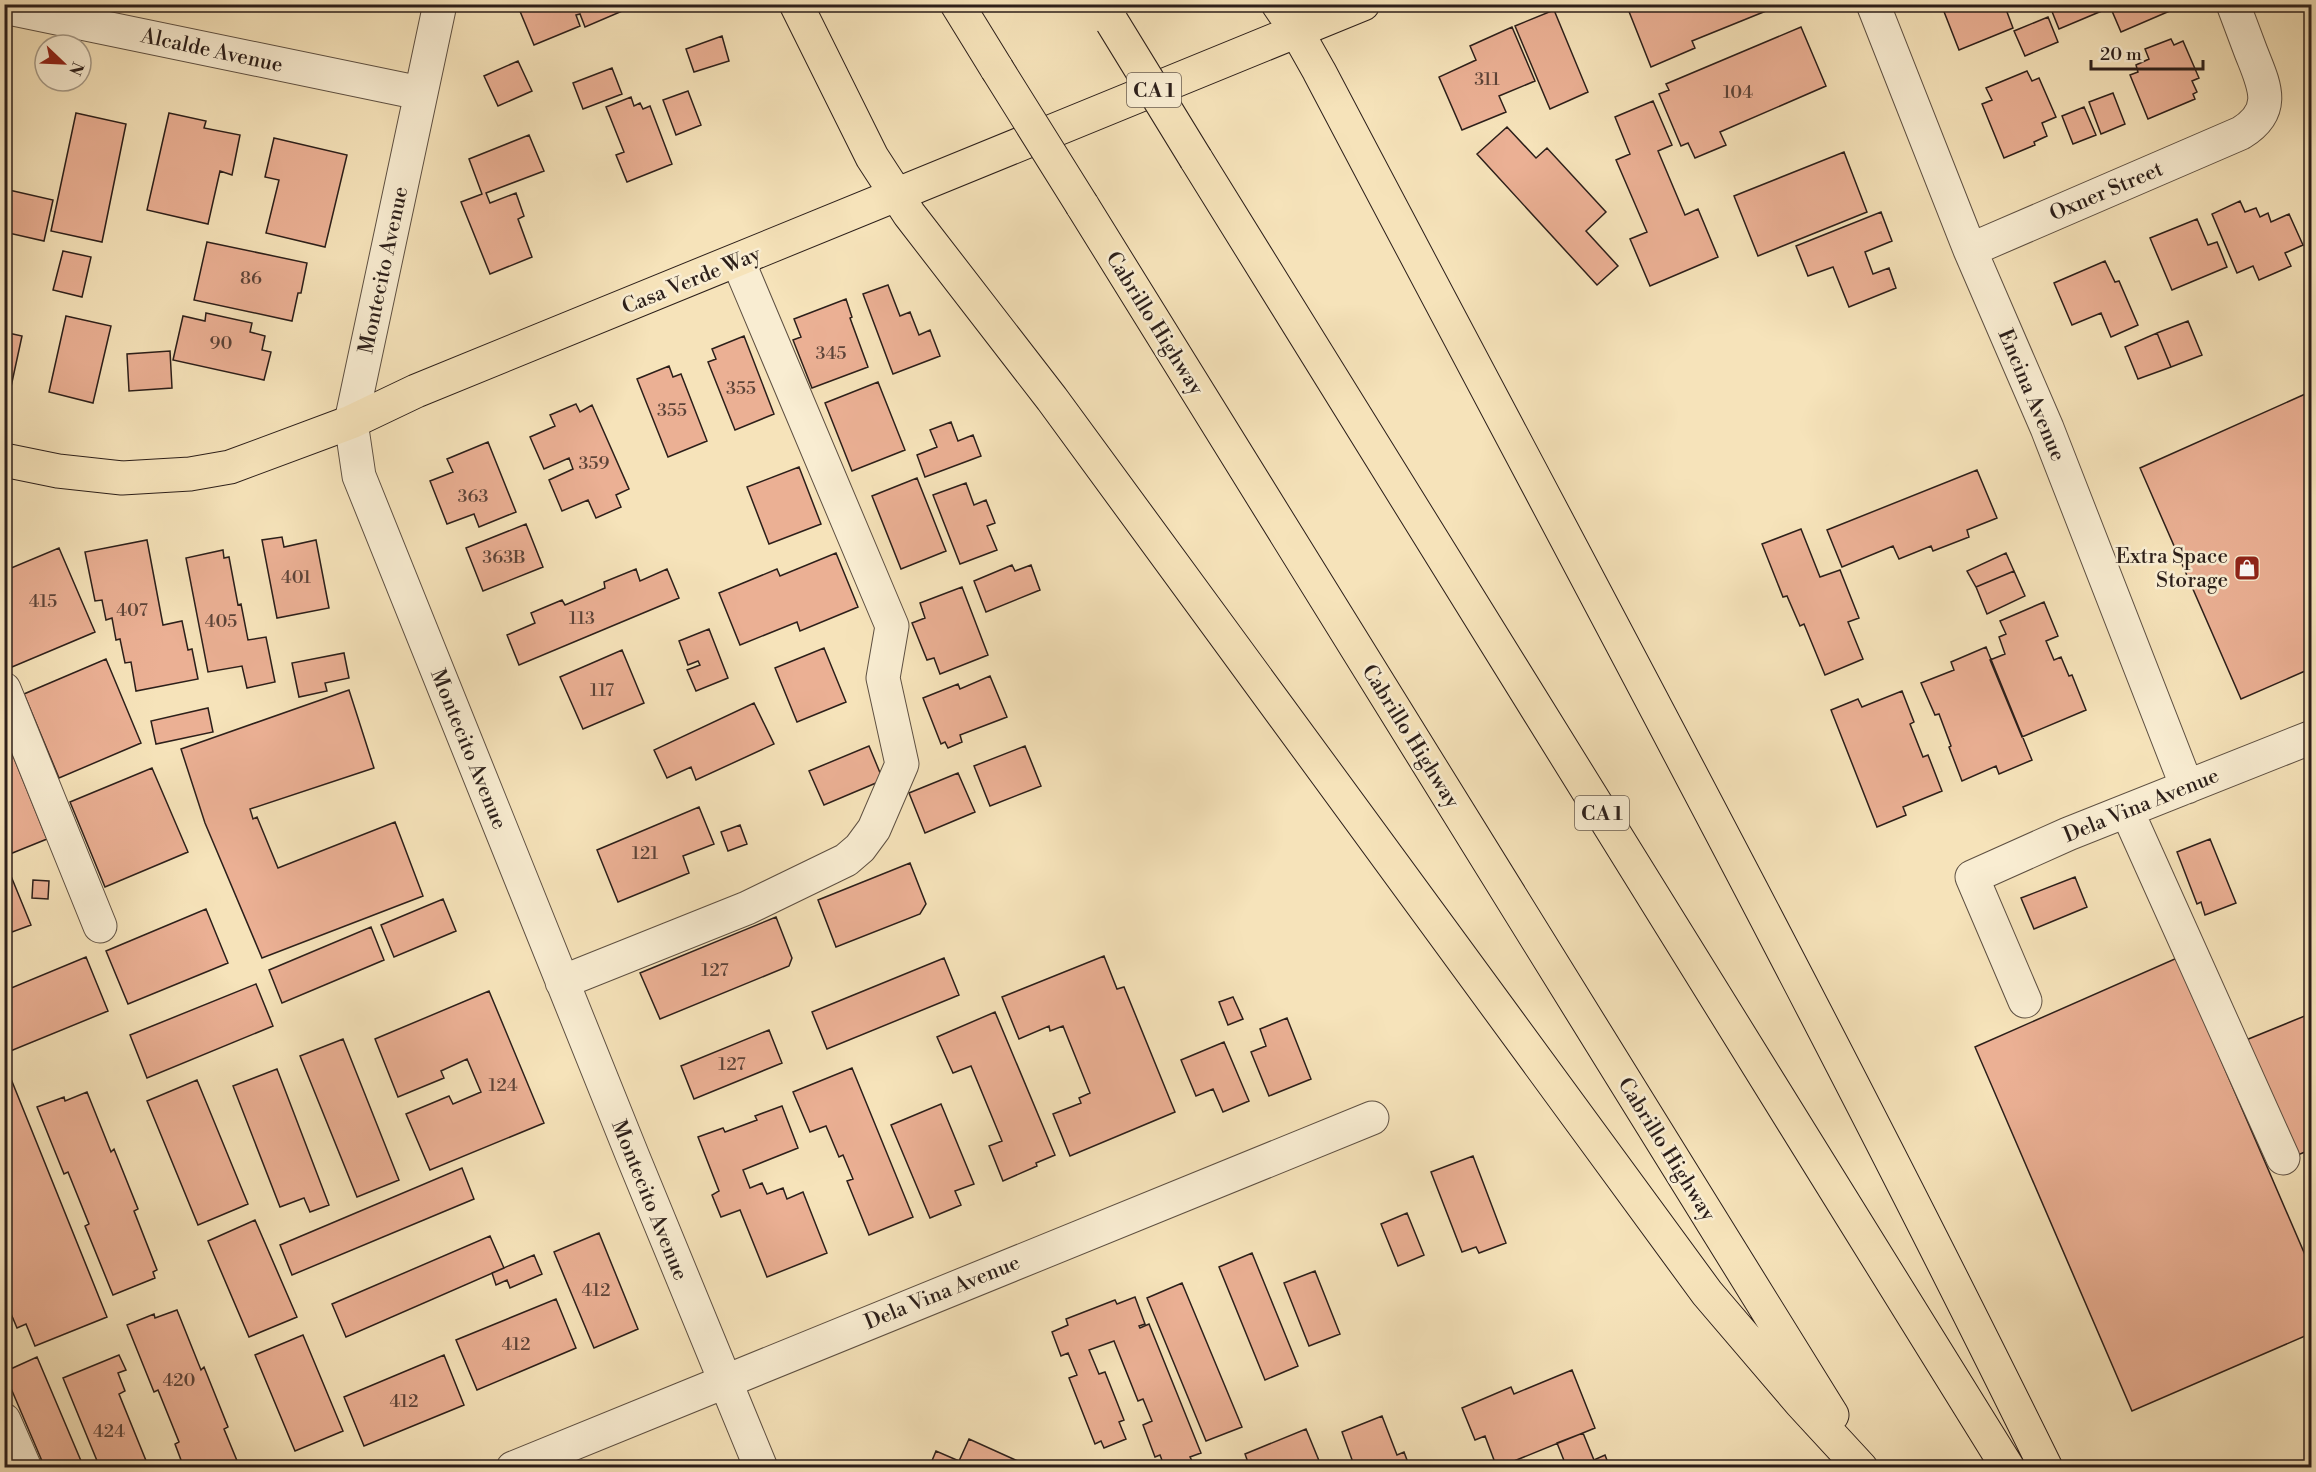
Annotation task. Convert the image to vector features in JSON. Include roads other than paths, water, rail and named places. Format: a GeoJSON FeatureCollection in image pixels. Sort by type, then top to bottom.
{"type":"FeatureCollection","features":[{"type":"Feature","properties":{"kind":"main road"},"geometry":{"type":"LineString","coordinates":[[796,4],[873,157],[923,234],[1052,399],[1707,1293],[1801,1403],[1863,1467]]}},
{"type":"Feature","properties":{"kind":"main road","name":"Cabrillo Highway"},"geometry":{"type":"LineString","coordinates":[[957,4],[1863,1467]]}},
{"type":"Feature","properties":{"kind":"main road"},"geometry":{"type":"LineString","coordinates":[[1278,4],[1297,32],[1560,524],[1750,887],[2046,1467]]}},
{"type":"Feature","properties":{"kind":"main road","name":"Casa Verde Way"},"geometry":{"type":"LineString","coordinates":[[4,460],[58,471],[122,478],[190,474],[230,466],[351,422],[416,390],[738,261],[1363,4]]}},
{"type":"Feature","properties":{"kind":"main road","name":"CA 1"},"geometry":{"type":"LineString","coordinates":[[1106,13],[2008,1467]]}},
{"type":"Feature","properties":{"kind":"street","name":"Montecito Avenue"},"geometry":{"type":"LineString","coordinates":[[440,4],[351,422],[359,476],[562,982],[761,1467]]}},
{"type":"Feature","properties":{"kind":"street","name":"Encina Avenue"},"geometry":{"type":"LineString","coordinates":[[1873,4],[1970,250],[2047,428],[2187,787]]}},
{"type":"Feature","properties":{"kind":"street","name":"Oxner Street"},"geometry":{"type":"LineString","coordinates":[[1970,250],[2252,127],[2260,117],[2265,103],[2265,87],[2233,4]]}},
{"type":"Feature","properties":{"kind":"street","name":"Alcalde Avenue"},"geometry":{"type":"LineString","coordinates":[[4,7],[420,93]]}},
{"type":"Feature","properties":{"kind":"street"},"geometry":{"type":"LineString","coordinates":[[562,982],[747,908],[846,860],[860,848],[874,829],[902,764],[883,678],[892,626],[738,261]]}},
{"type":"Feature","properties":{"kind":"street"},"geometry":{"type":"LineString","coordinates":[[4,688],[100,926]]}},
{"type":"Feature","properties":{"kind":"street","name":"Dela Vina Avenue"},"geometry":{"type":"LineString","coordinates":[[2025,1001],[1972,877],[2068,834],[2312,737]]}},
{"type":"Feature","properties":{"kind":"street"},"geometry":{"type":"LineString","coordinates":[[2127,811],[2283,1158]]}},
{"type":"Feature","properties":{"kind":"street","name":"Dela Vina Avenue"},"geometry":{"type":"LineString","coordinates":[[513,1467],[1372,1118]]}},
{"type":"Feature","properties":{"kind":"street"},"geometry":{"type":"LineString","coordinates":[[4,1420],[25,1467]]}},
{"type":"Feature","properties":{"kind":"place","name":"Extra Space Storage"},"geometry":{"type":"Point","coordinates":[2247,568]}}]}
